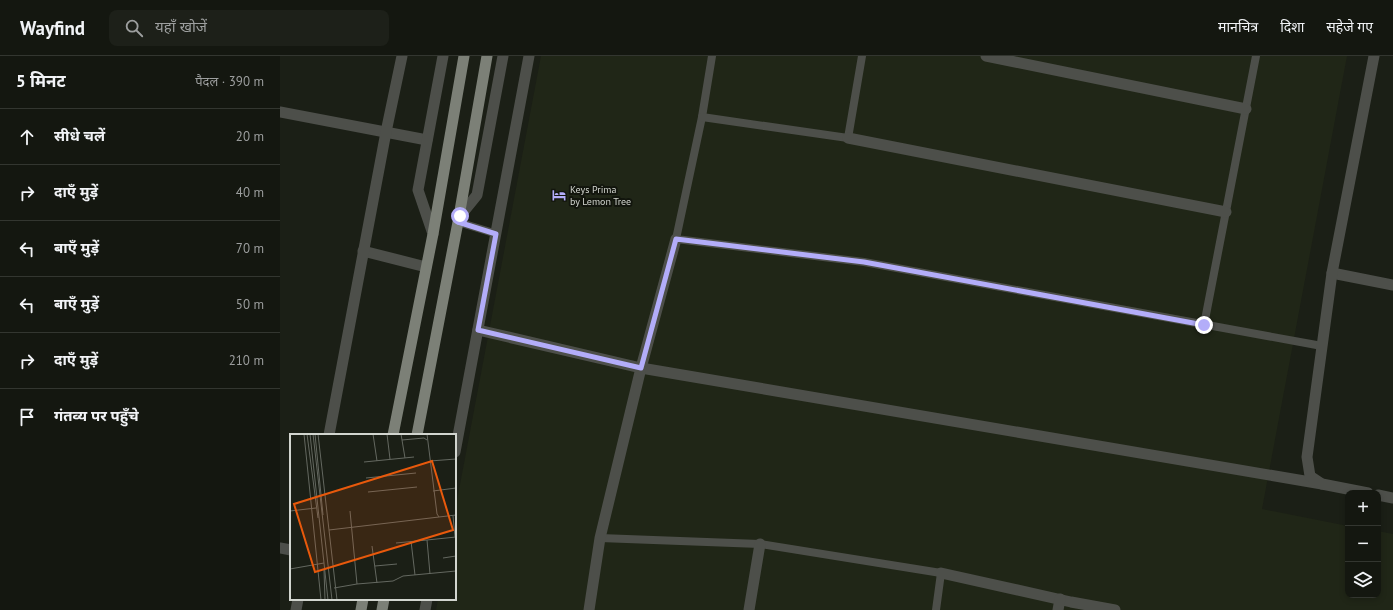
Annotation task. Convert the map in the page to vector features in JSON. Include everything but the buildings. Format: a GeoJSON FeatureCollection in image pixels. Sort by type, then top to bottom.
{"type":"FeatureCollection","features":[{"type":"Feature","properties":{"kind":"main road"},"geometry":{"type":"LineString","coordinates":[[393,434],[433,234],[464,56]]}},
{"type":"Feature","properties":{"kind":"main road"},"geometry":{"type":"LineString","coordinates":[[416,434],[459,219],[487,56]]}},
{"type":"Feature","properties":{"kind":"main road"},"geometry":{"type":"LineString","coordinates":[[382,610],[384,600]]}},
{"type":"Feature","properties":{"kind":"street"},"geometry":{"type":"LineString","coordinates":[[328,434],[402,56]]}},
{"type":"Feature","properties":{"kind":"street"},"geometry":{"type":"LineString","coordinates":[[433,234],[418,190],[424,139],[443,56]]}},
{"type":"Feature","properties":{"kind":"street"},"geometry":{"type":"LineString","coordinates":[[459,219],[477,195],[503,56]]}},
{"type":"Feature","properties":{"kind":"street"},"geometry":{"type":"LineString","coordinates":[[456,447],[530,56]]}},
{"type":"Feature","properties":{"kind":"street"},"geometry":{"type":"LineString","coordinates":[[986,56],[1246,109]]}},
{"type":"Feature","properties":{"kind":"street"},"geometry":{"type":"LineString","coordinates":[[1322,484],[1310,476],[1307,457],[1332,273],[1374,56]]}},
{"type":"Feature","properties":{"kind":"street"},"geometry":{"type":"LineString","coordinates":[[280,112],[424,139]]}},
{"type":"Feature","properties":{"kind":"street"},"geometry":{"type":"LineString","coordinates":[[848,138],[1226,212]]}},
{"type":"Feature","properties":{"kind":"street"},"geometry":{"type":"LineString","coordinates":[[589,610],[600,538],[641,368],[676,239]]}},
{"type":"Feature","properties":{"kind":"street"},"geometry":{"type":"LineString","coordinates":[[363,250],[426,267]]}},
{"type":"Feature","properties":{"kind":"street"},"geometry":{"type":"LineString","coordinates":[[1332,273],[1393,285]]}},
{"type":"Feature","properties":{"kind":"street"},"geometry":{"type":"LineString","coordinates":[[478,330],[641,368],[1353,490]]}},
{"type":"Feature","properties":{"kind":"street"},"geometry":{"type":"LineString","coordinates":[[1381,496],[1393,498]]}},
{"type":"Feature","properties":{"kind":"street"},"geometry":{"type":"LineString","coordinates":[[749,610],[760,544]]}},
{"type":"Feature","properties":{"kind":"street"},"geometry":{"type":"LineString","coordinates":[[280,548],[290,550]]}},
{"type":"Feature","properties":{"kind":"street"},"geometry":{"type":"LineString","coordinates":[[941,573],[1059,605],[1115,610]]}},
{"type":"Feature","properties":{"kind":"street"},"geometry":{"type":"LineString","coordinates":[[296,610],[298,600]]}},
{"type":"Feature","properties":{"kind":"street"},"geometry":{"type":"LineString","coordinates":[[425,610],[427,600]]}},
{"type":"Feature","properties":{"kind":"lane"},"geometry":{"type":"LineString","coordinates":[[712,56],[702,117],[676,239],[864,262],[1322,346]]}},
{"type":"Feature","properties":{"kind":"lane"},"geometry":{"type":"LineString","coordinates":[[702,117],[848,138],[862,56]]}},
{"type":"Feature","properties":{"kind":"lane"},"geometry":{"type":"LineString","coordinates":[[1204,325],[1256,56]]}},
{"type":"Feature","properties":{"kind":"lane"},"geometry":{"type":"LineString","coordinates":[[459,219],[496,234]]}},
{"type":"Feature","properties":{"kind":"lane"},"geometry":{"type":"LineString","coordinates":[[600,538],[760,544],[941,573],[936,610]]}},
{"type":"Feature","properties":{"kind":"shaded area"},"geometry":{"type":"Polygon","coordinates":[[[541,56],[1347,56],[1262,509],[1345,525],[1345,598],[1381,598],[1381,532],[1393,534],[1393,610],[436,610],[438,600],[456,600],[456,506],[541,56]]]}},
{"type":"Feature","properties":{"kind":"place","name":"Keys Prima by Lemon Tree"},"geometry":{"type":"Point","coordinates":[559,195]}},
{"type":"Feature","properties":{"kind":"route"},"geometry":{"type":"LineString","coordinates":[[460,216],[458,222],[496,234],[478,330],[641,368],[676,239],[864,262],[1204,325]]}}]}
